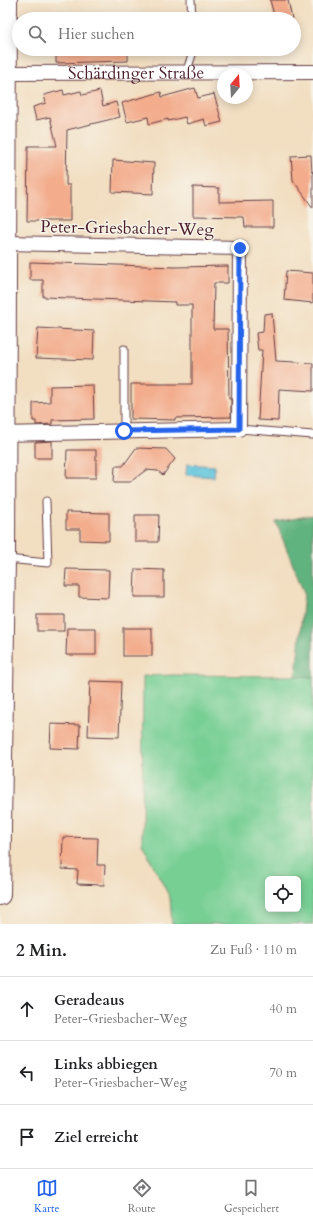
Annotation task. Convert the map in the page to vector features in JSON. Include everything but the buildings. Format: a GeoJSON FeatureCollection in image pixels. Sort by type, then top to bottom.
{"type":"FeatureCollection","features":[{"type":"Feature","properties":{"kind":"main road"},"geometry":{"type":"LineString","coordinates":[[0,895],[2,649],[5,559],[3,434],[6,244],[7,0]]}},
{"type":"Feature","properties":{"kind":"street","name":"Schärdinger Straße"},"geometry":{"type":"LineString","coordinates":[[6,73],[313,72]]}},
{"type":"Feature","properties":{"kind":"street","name":"Peter-Griesbacher-Weg"},"geometry":{"type":"LineString","coordinates":[[6,244],[240,248],[239,429]]}},
{"type":"Feature","properties":{"kind":"street"},"geometry":{"type":"LineString","coordinates":[[3,434],[239,429]]}},
{"type":"Feature","properties":{"kind":"lane"},"geometry":{"type":"LineString","coordinates":[[192,0],[192,12]]}},
{"type":"Feature","properties":{"kind":"lane"},"geometry":{"type":"LineString","coordinates":[[186,73],[192,56]]}},
{"type":"Feature","properties":{"kind":"lane"},"geometry":{"type":"LineString","coordinates":[[124,349],[124,431]]}},
{"type":"Feature","properties":{"kind":"lane"},"geometry":{"type":"LineString","coordinates":[[239,429],[313,435]]}},
{"type":"Feature","properties":{"kind":"lane"},"geometry":{"type":"LineString","coordinates":[[5,559],[48,563],[46,501]]}},
{"type":"Feature","properties":{"kind":"green space"},"geometry":{"type":"Polygon","coordinates":[[[313,515],[313,677],[296,676],[304,593],[276,522],[313,515]]]}},
{"type":"Feature","properties":{"kind":"green space"},"geometry":{"type":"Polygon","coordinates":[[[143,676],[313,677],[313,924],[172,924],[170,898],[142,843],[143,676]]]}},
{"type":"Feature","properties":{"kind":"water"},"geometry":{"type":"Polygon","coordinates":[[[187,464],[215,466],[214,477],[186,475],[187,464]]]}},
{"type":"Feature","properties":{"kind":"route"},"geometry":{"type":"LineString","coordinates":[[124,431],[239,429],[240,248]]}}]}
